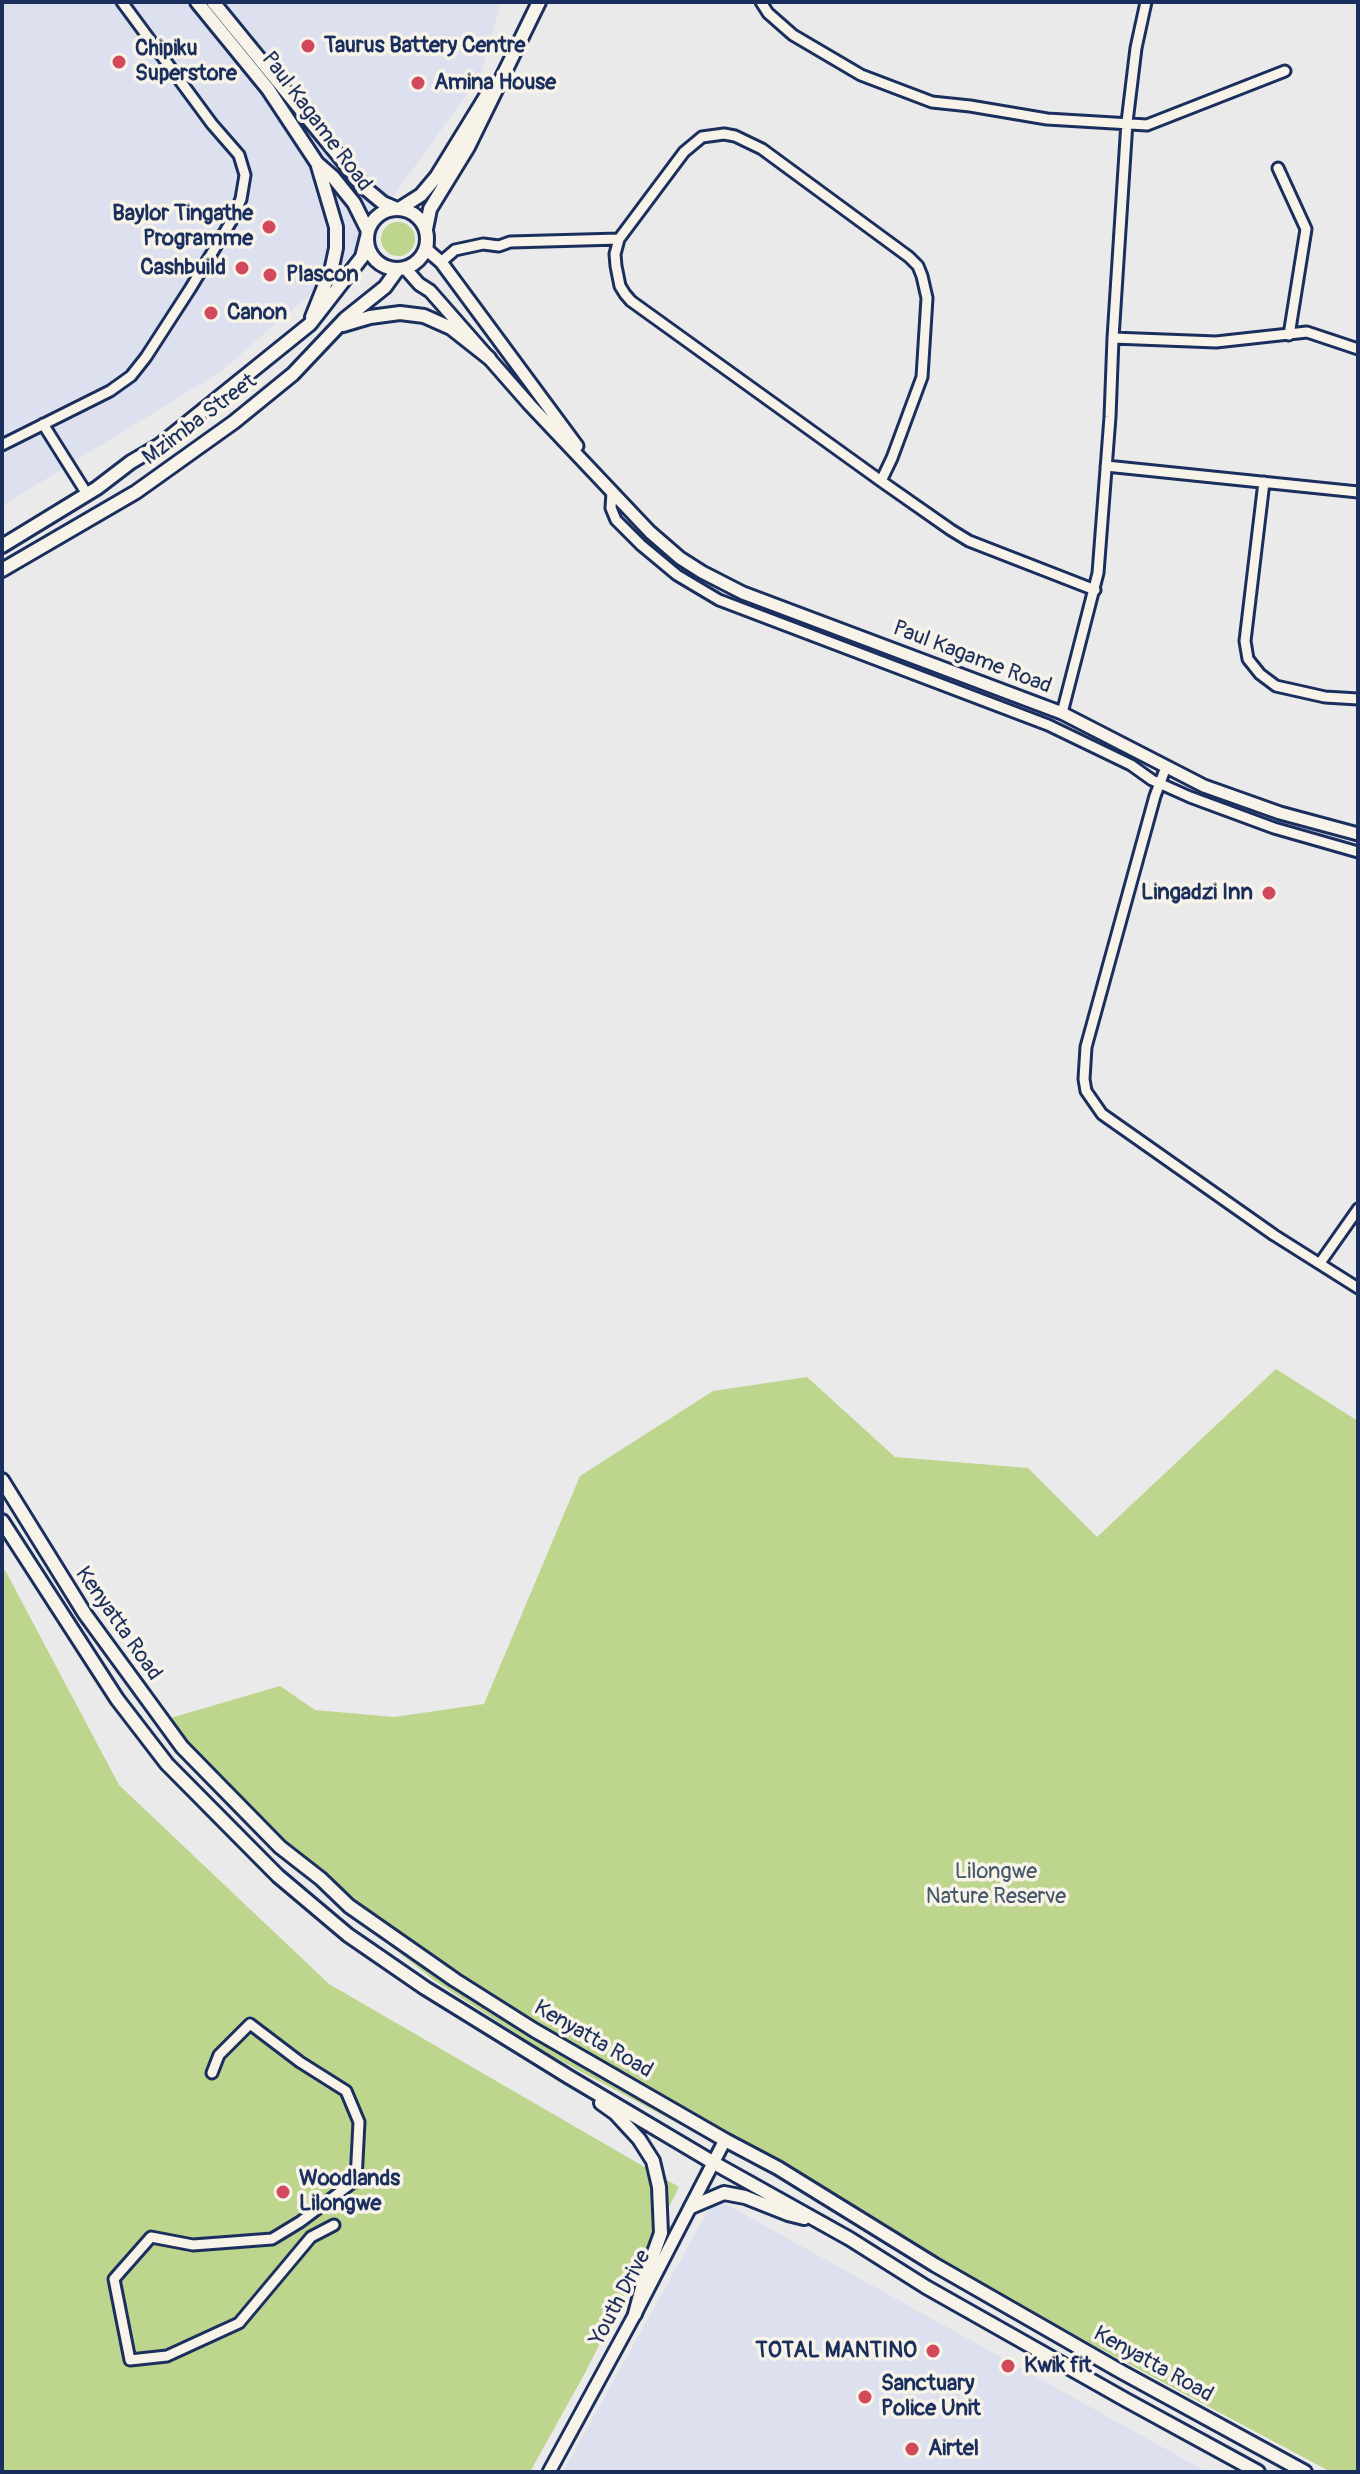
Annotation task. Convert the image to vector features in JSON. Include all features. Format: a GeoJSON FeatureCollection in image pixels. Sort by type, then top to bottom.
{"type":"FeatureCollection","features":[{"type":"Feature","properties":{"kind":"main road","name":"Paul Kagame Road"},"geometry":{"type":"LineString","coordinates":[[197,2],[268,89],[317,163],[354,203],[368,234]]}},
{"type":"Feature","properties":{"kind":"main road"},"geometry":{"type":"LineString","coordinates":[[213,2],[365,188],[383,203],[415,215],[426,232]]}},
{"type":"Feature","properties":{"kind":"main road"},"geometry":{"type":"LineString","coordinates":[[510,59],[437,176],[421,195],[407,206],[375,219],[368,234],[371,253],[382,265],[401,269],[415,264],[422,256],[430,209],[468,147],[539,2]]}},
{"type":"Feature","properties":{"kind":"main road"},"geometry":{"type":"LineString","coordinates":[[310,324],[336,248],[336,227],[317,163]]}},
{"type":"Feature","properties":{"kind":"main road","name":"Mzimba Street"},"geometry":{"type":"LineString","coordinates":[[2,546],[160,445],[310,324],[362,257],[368,234]]}},
{"type":"Feature","properties":{"kind":"main road","name":"Mzimba Street"},"geometry":{"type":"LineString","coordinates":[[2,570],[136,492],[234,422],[293,374],[338,326],[385,287],[401,269]]}},
{"type":"Feature","properties":{"kind":"main road"},"geometry":{"type":"LineString","coordinates":[[338,326],[400,313],[424,316],[451,328],[489,358]]}},
{"type":"Feature","properties":{"kind":"main road","name":"Kenyatta Road"},"geometry":{"type":"LineString","coordinates":[[2,1480],[53,1565],[132,1681],[182,1747],[280,1847],[369,1920],[534,2030],[778,2168],[935,2265],[1305,2472]]}},
{"type":"Feature","properties":{"kind":"main road","name":"Kenyatta Road"},"geometry":{"type":"LineString","coordinates":[[2,1521],[117,1699],[167,1764],[278,1876],[348,1935],[425,1988],[714,2163],[819,2221],[965,2309],[1258,2472]]}},
{"type":"Feature","properties":{"kind":"main road"},"geometry":{"type":"LineString","coordinates":[[569,2077],[615,2113],[639,2139],[653,2161],[659,2187],[661,2233],[635,2314]]}},
{"type":"Feature","properties":{"kind":"main road"},"geometry":{"type":"LineString","coordinates":[[691,2207],[724,2193],[819,2221]]}},
{"type":"Feature","properties":{"kind":"street"},"geometry":{"type":"LineString","coordinates":[[2,445],[110,391],[131,376],[190,289],[232,220],[241,199],[245,175],[239,155],[212,124],[122,2]]}},
{"type":"Feature","properties":{"kind":"street"},"geometry":{"type":"LineString","coordinates":[[761,2],[786,29],[861,75],[932,102],[1047,119],[1147,125],[1285,71]]}},
{"type":"Feature","properties":{"kind":"street"},"geometry":{"type":"LineString","coordinates":[[1062,713],[1095,590],[1101,545],[1127,122],[1136,48],[1146,2]]}},
{"type":"Feature","properties":{"kind":"street"},"geometry":{"type":"LineString","coordinates":[[881,481],[922,377],[927,298],[922,276],[909,257],[762,149],[735,136],[702,137],[692,143],[619,239],[615,254],[618,277],[620,286],[631,301],[881,481],[969,541],[1095,590]]}},
{"type":"Feature","properties":{"kind":"street"},"geometry":{"type":"LineString","coordinates":[[1278,168],[1306,229],[1289,335]]}},
{"type":"Feature","properties":{"kind":"street","name":"Paul Kagame Road"},"geometry":{"type":"LineString","coordinates":[[426,232],[427,250],[441,262],[598,475],[650,532],[680,558],[722,583],[785,609],[1062,713],[1204,786],[1244,801],[1358,834]]}},
{"type":"Feature","properties":{"kind":"street"},"geometry":{"type":"LineString","coordinates":[[441,262],[455,250],[483,244],[499,246],[510,242],[619,239]]}},
{"type":"Feature","properties":{"kind":"street","name":"Paul Kagame Road"},"geometry":{"type":"LineString","coordinates":[[401,269],[430,291],[530,405],[598,475]]}},
{"type":"Feature","properties":{"kind":"street"},"geometry":{"type":"LineString","coordinates":[[1113,338],[1216,342],[1313,333],[1358,349]]}},
{"type":"Feature","properties":{"kind":"street"},"geometry":{"type":"LineString","coordinates":[[43,424],[87,494]]}},
{"type":"Feature","properties":{"kind":"street"},"geometry":{"type":"LineString","coordinates":[[1106,466],[1358,492]]}},
{"type":"Feature","properties":{"kind":"street"},"geometry":{"type":"LineString","coordinates":[[1264,482],[1245,641],[1248,659],[1260,674],[1276,686],[1325,697],[1358,699]]}},
{"type":"Feature","properties":{"kind":"street"},"geometry":{"type":"LineString","coordinates":[[612,492],[611,508],[616,520],[677,575],[719,600],[1048,725],[1131,765],[1160,784],[1274,828],[1358,852]]}},
{"type":"Feature","properties":{"kind":"street"},"geometry":{"type":"LineString","coordinates":[[1166,767],[1086,1047],[1086,1091],[1102,1114],[1274,1235],[1358,1288]]}},
{"type":"Feature","properties":{"kind":"street"},"geometry":{"type":"LineString","coordinates":[[1320,1263],[1358,1209]]}},
{"type":"Feature","properties":{"kind":"street"},"geometry":{"type":"LineString","coordinates":[[212,2073],[219,2055],[250,2024],[300,2062],[346,2091],[359,2122],[356,2180],[272,2239],[193,2245],[151,2237],[114,2279],[130,2360],[167,2356],[239,2323],[311,2237],[334,2225]]}},
{"type":"Feature","properties":{"kind":"street","name":"Youth Drive"},"geometry":{"type":"LineString","coordinates":[[549,2472],[725,2140]]}},
{"type":"Feature","properties":{"kind":"shaded area"},"geometry":{"type":"Polygon","coordinates":[[[2,2],[501,2],[480,76],[342,267],[220,372],[2,506],[2,2]]]}},
{"type":"Feature","properties":{"kind":"shaded area"},"geometry":{"type":"Polygon","coordinates":[[[715,2198],[1207,2472],[563,2472],[715,2198]]]}},
{"type":"Feature","properties":{"kind":"green space"},"geometry":{"type":"Polygon","coordinates":[[[398,222],[410,227],[415,239],[410,251],[398,256],[386,251],[381,239],[386,227],[398,222]]]}},
{"type":"Feature","properties":{"kind":"green space","name":"Lilongwe Nature Reserve"},"geometry":{"type":"Polygon","coordinates":[[[1276,1369],[1358,1421],[1358,2472],[1331,2472],[548,2054],[435,1981],[331,1899],[157,1722],[280,1686],[315,1710],[394,1717],[484,1704],[580,1476],[713,1391],[807,1377],[895,1457],[1028,1468],[1097,1537],[1276,1369]]]}},
{"type":"Feature","properties":{"kind":"green space"},"geometry":{"type":"Polygon","coordinates":[[[5,1570],[119,1785],[329,1984],[679,2187],[585,2373],[530,2472],[2,2472],[2,1572],[5,1570]]]}},
{"type":"Feature","properties":{"kind":"place","name":"Taurus Battery Centre"},"geometry":{"type":"Point","coordinates":[308,46]}},
{"type":"Feature","properties":{"kind":"place","name":"Chipiku Superstore"},"geometry":{"type":"Point","coordinates":[119,62]}},
{"type":"Feature","properties":{"kind":"place","name":"Amina House"},"geometry":{"type":"Point","coordinates":[418,83]}},
{"type":"Feature","properties":{"kind":"place","name":"Baylor Tingathe Programme"},"geometry":{"type":"Point","coordinates":[269,227]}},
{"type":"Feature","properties":{"kind":"place","name":"Cashbuild"},"geometry":{"type":"Point","coordinates":[242,268]}},
{"type":"Feature","properties":{"kind":"place","name":"Plascon"},"geometry":{"type":"Point","coordinates":[270,275]}},
{"type":"Feature","properties":{"kind":"place","name":"Canon"},"geometry":{"type":"Point","coordinates":[211,313]}},
{"type":"Feature","properties":{"kind":"place","name":"Lingadzi Inn"},"geometry":{"type":"Point","coordinates":[1269,893]}},
{"type":"Feature","properties":{"kind":"place","name":"Woodlands Lilongwe"},"geometry":{"type":"Point","coordinates":[283,2192]}},
{"type":"Feature","properties":{"kind":"place","name":"TOTAL MANTINO"},"geometry":{"type":"Point","coordinates":[933,2351]}},
{"type":"Feature","properties":{"kind":"place","name":"Kwik fit"},"geometry":{"type":"Point","coordinates":[1008,2366]}},
{"type":"Feature","properties":{"kind":"place","name":"Sanctuary Police Unit"},"geometry":{"type":"Point","coordinates":[865,2397]}},
{"type":"Feature","properties":{"kind":"place","name":"Airtel"},"geometry":{"type":"Point","coordinates":[912,2449]}}]}
